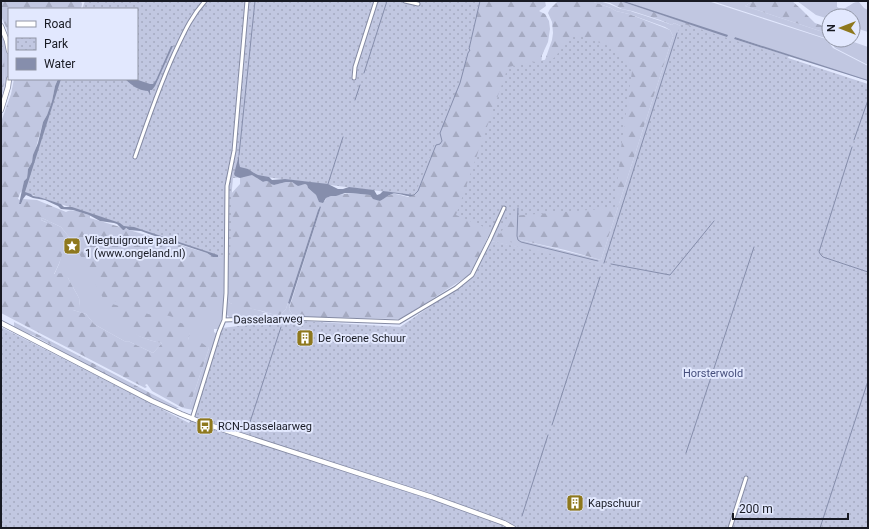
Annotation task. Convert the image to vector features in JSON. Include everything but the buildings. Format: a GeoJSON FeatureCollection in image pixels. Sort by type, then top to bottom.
{"type":"FeatureCollection","features":[{"type":"Feature","properties":{"kind":"street"},"geometry":{"type":"LineString","coordinates":[[135,157],[154,100],[166,72],[187,26],[196,11],[206,1]]}},
{"type":"Feature","properties":{"kind":"street","name":"Dasselaarweg"},"geometry":{"type":"LineString","coordinates":[[247,1],[234,151],[227,186],[226,293],[224,320],[287,318],[400,322],[456,288],[472,276],[504,208]]}},
{"type":"Feature","properties":{"kind":"street"},"geometry":{"type":"LineString","coordinates":[[354,78],[355,67],[376,1]]}},
{"type":"Feature","properties":{"kind":"street"},"geometry":{"type":"LineString","coordinates":[[405,1],[418,4]]}},
{"type":"Feature","properties":{"kind":"street"},"geometry":{"type":"LineString","coordinates":[[1,26],[8,46]]}},
{"type":"Feature","properties":{"kind":"street"},"geometry":{"type":"LineString","coordinates":[[1,110],[9,80]]}},
{"type":"Feature","properties":{"kind":"street"},"geometry":{"type":"LineString","coordinates":[[192,419],[224,320]]}},
{"type":"Feature","properties":{"kind":"street"},"geometry":{"type":"LineString","coordinates":[[1,323],[152,401],[192,419],[447,502],[504,523],[513,528]]}},
{"type":"Feature","properties":{"kind":"street"},"geometry":{"type":"LineString","coordinates":[[730,528],[746,478]]}},
{"type":"Feature","properties":{"kind":"green space"},"geometry":{"type":"Polygon","coordinates":[[[1,1],[81,1],[82,4],[81,8],[8,8],[8,32],[1,16],[1,1]]]}},
{"type":"Feature","properties":{"kind":"green space"},"geometry":{"type":"Polygon","coordinates":[[[85,1],[480,1],[460,81],[417,189],[414,193],[411,195],[257,176],[256,178],[233,178],[230,259],[23,192],[60,80],[138,80],[138,8],[82,8],[85,1]]]}},
{"type":"Feature","properties":{"kind":"green space"},"geometry":{"type":"Polygon","coordinates":[[[474,1],[545,1],[546,6],[539,11],[545,14],[549,21],[550,29],[548,42],[542,55],[541,66],[493,226],[471,274],[401,319],[294,317],[289,309],[321,206],[319,207],[286,309],[280,315],[237,306],[230,303],[227,299],[229,196],[240,184],[240,178],[252,175],[263,182],[266,180],[274,185],[286,182],[292,182],[298,185],[305,184],[316,195],[319,201],[325,201],[326,198],[331,196],[351,193],[370,195],[380,201],[393,194],[408,197],[413,194],[474,1]]]}},
{"type":"Feature","properties":{"kind":"green space"},"geometry":{"type":"Polygon","coordinates":[[[557,1],[591,1],[670,30],[673,36],[601,260],[520,240],[517,243],[503,241],[493,237],[504,208],[545,70],[545,60],[553,33],[552,22],[548,13],[557,1]]]}},
{"type":"Feature","properties":{"kind":"green space"},"geometry":{"type":"Polygon","coordinates":[[[591,1],[607,3],[672,25],[674,23],[685,28],[714,36],[717,33],[624,1],[708,1],[821,37],[821,48],[833,48],[868,66],[868,81],[735,37],[734,39],[789,56],[674,282],[596,266],[487,240],[489,235],[496,238],[520,240],[601,260],[673,36],[670,30],[665,27],[591,1]]]}},
{"type":"Feature","properties":{"kind":"green space"},"geometry":{"type":"Polygon","coordinates":[[[601,1],[620,1],[717,33],[714,37],[674,23],[672,25],[601,1]]]}},
{"type":"Feature","properties":{"kind":"green space"},"geometry":{"type":"Polygon","coordinates":[[[712,1],[753,1],[745,6],[821,31],[821,37],[712,1]]]}},
{"type":"Feature","properties":{"kind":"green space"},"geometry":{"type":"Polygon","coordinates":[[[753,1],[792,1],[815,23],[821,25],[821,31],[745,6],[753,1]]]}},
{"type":"Feature","properties":{"kind":"green space"},"geometry":{"type":"Polygon","coordinates":[[[797,1],[837,1],[837,7],[840,8],[821,8],[821,17],[816,15],[797,1]]]}},
{"type":"Feature","properties":{"kind":"green space"},"geometry":{"type":"Polygon","coordinates":[[[859,2],[868,10],[868,32],[861,30],[861,8],[846,8],[853,3],[859,2]]]}},
{"type":"Feature","properties":{"kind":"green space","name":"Horsterwold"},"geometry":{"type":"Polygon","coordinates":[[[681,23],[868,84],[868,528],[1,528],[1,327],[189,423],[194,416],[222,328],[285,320],[400,327],[460,286],[474,273],[491,241],[602,265],[681,23]]]}},
{"type":"Feature","properties":{"kind":"green space"},"geometry":{"type":"Polygon","coordinates":[[[1,30],[8,49],[9,80],[1,109],[4,87],[4,55],[1,30]]]}},
{"type":"Feature","properties":{"kind":"green space"},"geometry":{"type":"Polygon","coordinates":[[[574,34],[609,46],[632,71],[621,148],[615,208],[511,216],[500,234],[456,215],[508,67],[554,58],[574,34]]]}},
{"type":"Feature","properties":{"kind":"green space"},"geometry":{"type":"Polygon","coordinates":[[[1,40],[4,64],[4,86],[1,101],[1,40]]]}},
{"type":"Feature","properties":{"kind":"green space"},"geometry":{"type":"Polygon","coordinates":[[[861,45],[868,47],[868,65],[835,48],[861,48],[861,45]]]}},
{"type":"Feature","properties":{"kind":"green space"},"geometry":{"type":"Polygon","coordinates":[[[14,80],[58,80],[52,101],[43,122],[32,162],[28,169],[27,178],[24,181],[22,191],[18,199],[20,200],[19,204],[21,204],[23,199],[37,200],[66,212],[72,210],[80,212],[90,215],[90,218],[120,227],[124,230],[125,228],[222,258],[218,297],[191,322],[103,298],[73,242],[61,227],[42,218],[41,220],[56,227],[65,234],[62,255],[54,274],[63,273],[68,278],[79,298],[79,309],[73,310],[86,314],[94,324],[126,342],[128,341],[153,353],[162,343],[139,336],[119,324],[110,310],[112,304],[192,326],[188,340],[196,339],[209,348],[190,405],[185,405],[183,408],[152,391],[147,384],[145,385],[147,387],[145,388],[1,313],[1,122],[11,94],[14,80]]]}},
{"type":"Feature","properties":{"kind":"green space"},"geometry":{"type":"Polygon","coordinates":[[[42,218],[61,227],[73,242],[222,258],[141,229],[225,255],[223,314],[218,329],[214,329],[214,332],[217,334],[193,410],[183,408],[185,405],[190,405],[209,348],[188,340],[191,326],[120,324],[140,336],[162,343],[153,353],[128,341],[126,342],[94,324],[86,314],[73,310],[73,308],[80,306],[79,298],[68,278],[54,275],[65,244],[46,222],[41,220],[42,218]]]}},
{"type":"Feature","properties":{"kind":"green space"},"geometry":{"type":"Polygon","coordinates":[[[120,223],[133,227],[124,226],[120,223]]]}},
{"type":"Feature","properties":{"kind":"green space"},"geometry":{"type":"Polygon","coordinates":[[[227,299],[230,303],[280,315],[286,309],[288,303],[290,304],[289,309],[294,317],[231,319],[227,315],[227,299]]]}},
{"type":"Feature","properties":{"kind":"green space"},"geometry":{"type":"Polygon","coordinates":[[[14,322],[179,408],[175,410],[164,405],[58,350],[33,335],[14,328],[14,322]]]}},
{"type":"Feature","properties":{"kind":"water"},"geometry":{"type":"Polygon","coordinates":[[[620,1],[624,1],[728,35],[727,37],[620,1]]]}},
{"type":"Feature","properties":{"kind":"water"},"geometry":{"type":"Polygon","coordinates":[[[735,37],[868,80],[868,81],[734,39],[735,37]]]}},
{"type":"Feature","properties":{"kind":"water"},"geometry":{"type":"Polygon","coordinates":[[[171,46],[173,46],[155,86],[152,90],[150,90],[150,95],[148,91],[135,87],[126,80],[138,80],[153,84],[171,46]]]}},
{"type":"Feature","properties":{"kind":"water"},"geometry":{"type":"Polygon","coordinates":[[[58,80],[61,80],[25,192],[33,196],[61,204],[64,207],[72,207],[120,223],[124,226],[134,227],[218,255],[218,257],[213,257],[207,253],[141,231],[129,230],[126,228],[123,230],[117,224],[100,221],[89,215],[73,210],[61,209],[45,200],[26,195],[21,204],[19,204],[24,181],[27,178],[28,169],[32,162],[43,122],[52,101],[58,80]]]}},
{"type":"Feature","properties":{"kind":"water"},"geometry":{"type":"Polygon","coordinates":[[[239,155],[240,167],[248,169],[258,175],[269,177],[272,180],[285,179],[328,184],[338,189],[349,187],[374,190],[377,195],[383,191],[414,195],[409,196],[394,194],[389,195],[380,201],[373,199],[370,195],[345,193],[326,198],[323,203],[319,202],[316,195],[305,184],[298,186],[292,182],[286,182],[274,185],[267,181],[263,182],[252,175],[240,178],[235,176],[234,174],[239,155]]]}},
{"type":"Feature","properties":{"kind":"water"},"geometry":{"type":"Polygon","coordinates":[[[320,206],[321,207],[290,304],[288,303],[320,206]]]}},
{"type":"Feature","properties":{"kind":"waterway"},"geometry":{"type":"LineString","coordinates":[[239,155],[255,1]]}},
{"type":"Feature","properties":{"kind":"waterway"},"geometry":{"type":"LineString","coordinates":[[364,73],[387,1]]}},
{"type":"Feature","properties":{"kind":"waterway"},"geometry":{"type":"LineString","coordinates":[[414,195],[418,191],[436,145],[440,144],[442,141],[440,133],[460,83],[470,50],[480,1]]}},
{"type":"Feature","properties":{"kind":"waterway"},"geometry":{"type":"LineString","coordinates":[[604,263],[677,33]]}},
{"type":"Feature","properties":{"kind":"waterway"},"geometry":{"type":"LineString","coordinates":[[355,100],[360,85]]}},
{"type":"Feature","properties":{"kind":"waterway"},"geometry":{"type":"LineString","coordinates":[[854,140],[868,100]]}},
{"type":"Feature","properties":{"kind":"waterway"},"geometry":{"type":"LineString","coordinates":[[328,184],[343,137]]}},
{"type":"Feature","properties":{"kind":"waterway"},"geometry":{"type":"LineString","coordinates":[[852,147],[819,252],[823,257],[868,272]]}},
{"type":"Feature","properties":{"kind":"waterway"},"geometry":{"type":"LineString","coordinates":[[518,208],[517,236],[518,240],[521,242],[598,261]]}},
{"type":"Feature","properties":{"kind":"waterway"},"geometry":{"type":"LineString","coordinates":[[611,264],[670,275],[714,221]]}},
{"type":"Feature","properties":{"kind":"waterway"},"geometry":{"type":"LineString","coordinates":[[686,453],[754,247]]}},
{"type":"Feature","properties":{"kind":"waterway"},"geometry":{"type":"LineString","coordinates":[[552,425],[600,277]]}},
{"type":"Feature","properties":{"kind":"waterway"},"geometry":{"type":"LineString","coordinates":[[250,422],[281,327]]}},
{"type":"Feature","properties":{"kind":"waterway"},"geometry":{"type":"LineString","coordinates":[[820,528],[868,381]]}},
{"type":"Feature","properties":{"kind":"waterway"},"geometry":{"type":"LineString","coordinates":[[522,516],[548,435]]}},
{"type":"Feature","properties":{"kind":"place","name":"Vliegtuigroute paal 1 (www.ongeland.nl)"},"geometry":{"type":"Point","coordinates":[72,246]}},
{"type":"Feature","properties":{"kind":"place","name":"De Groene Schuur"},"geometry":{"type":"Point","coordinates":[305,338]}},
{"type":"Feature","properties":{"kind":"place","name":"RCN-Dasselaarweg"},"geometry":{"type":"Point","coordinates":[205,426]}},
{"type":"Feature","properties":{"kind":"place","name":"Kapschuur"},"geometry":{"type":"Point","coordinates":[575,503]}}]}
